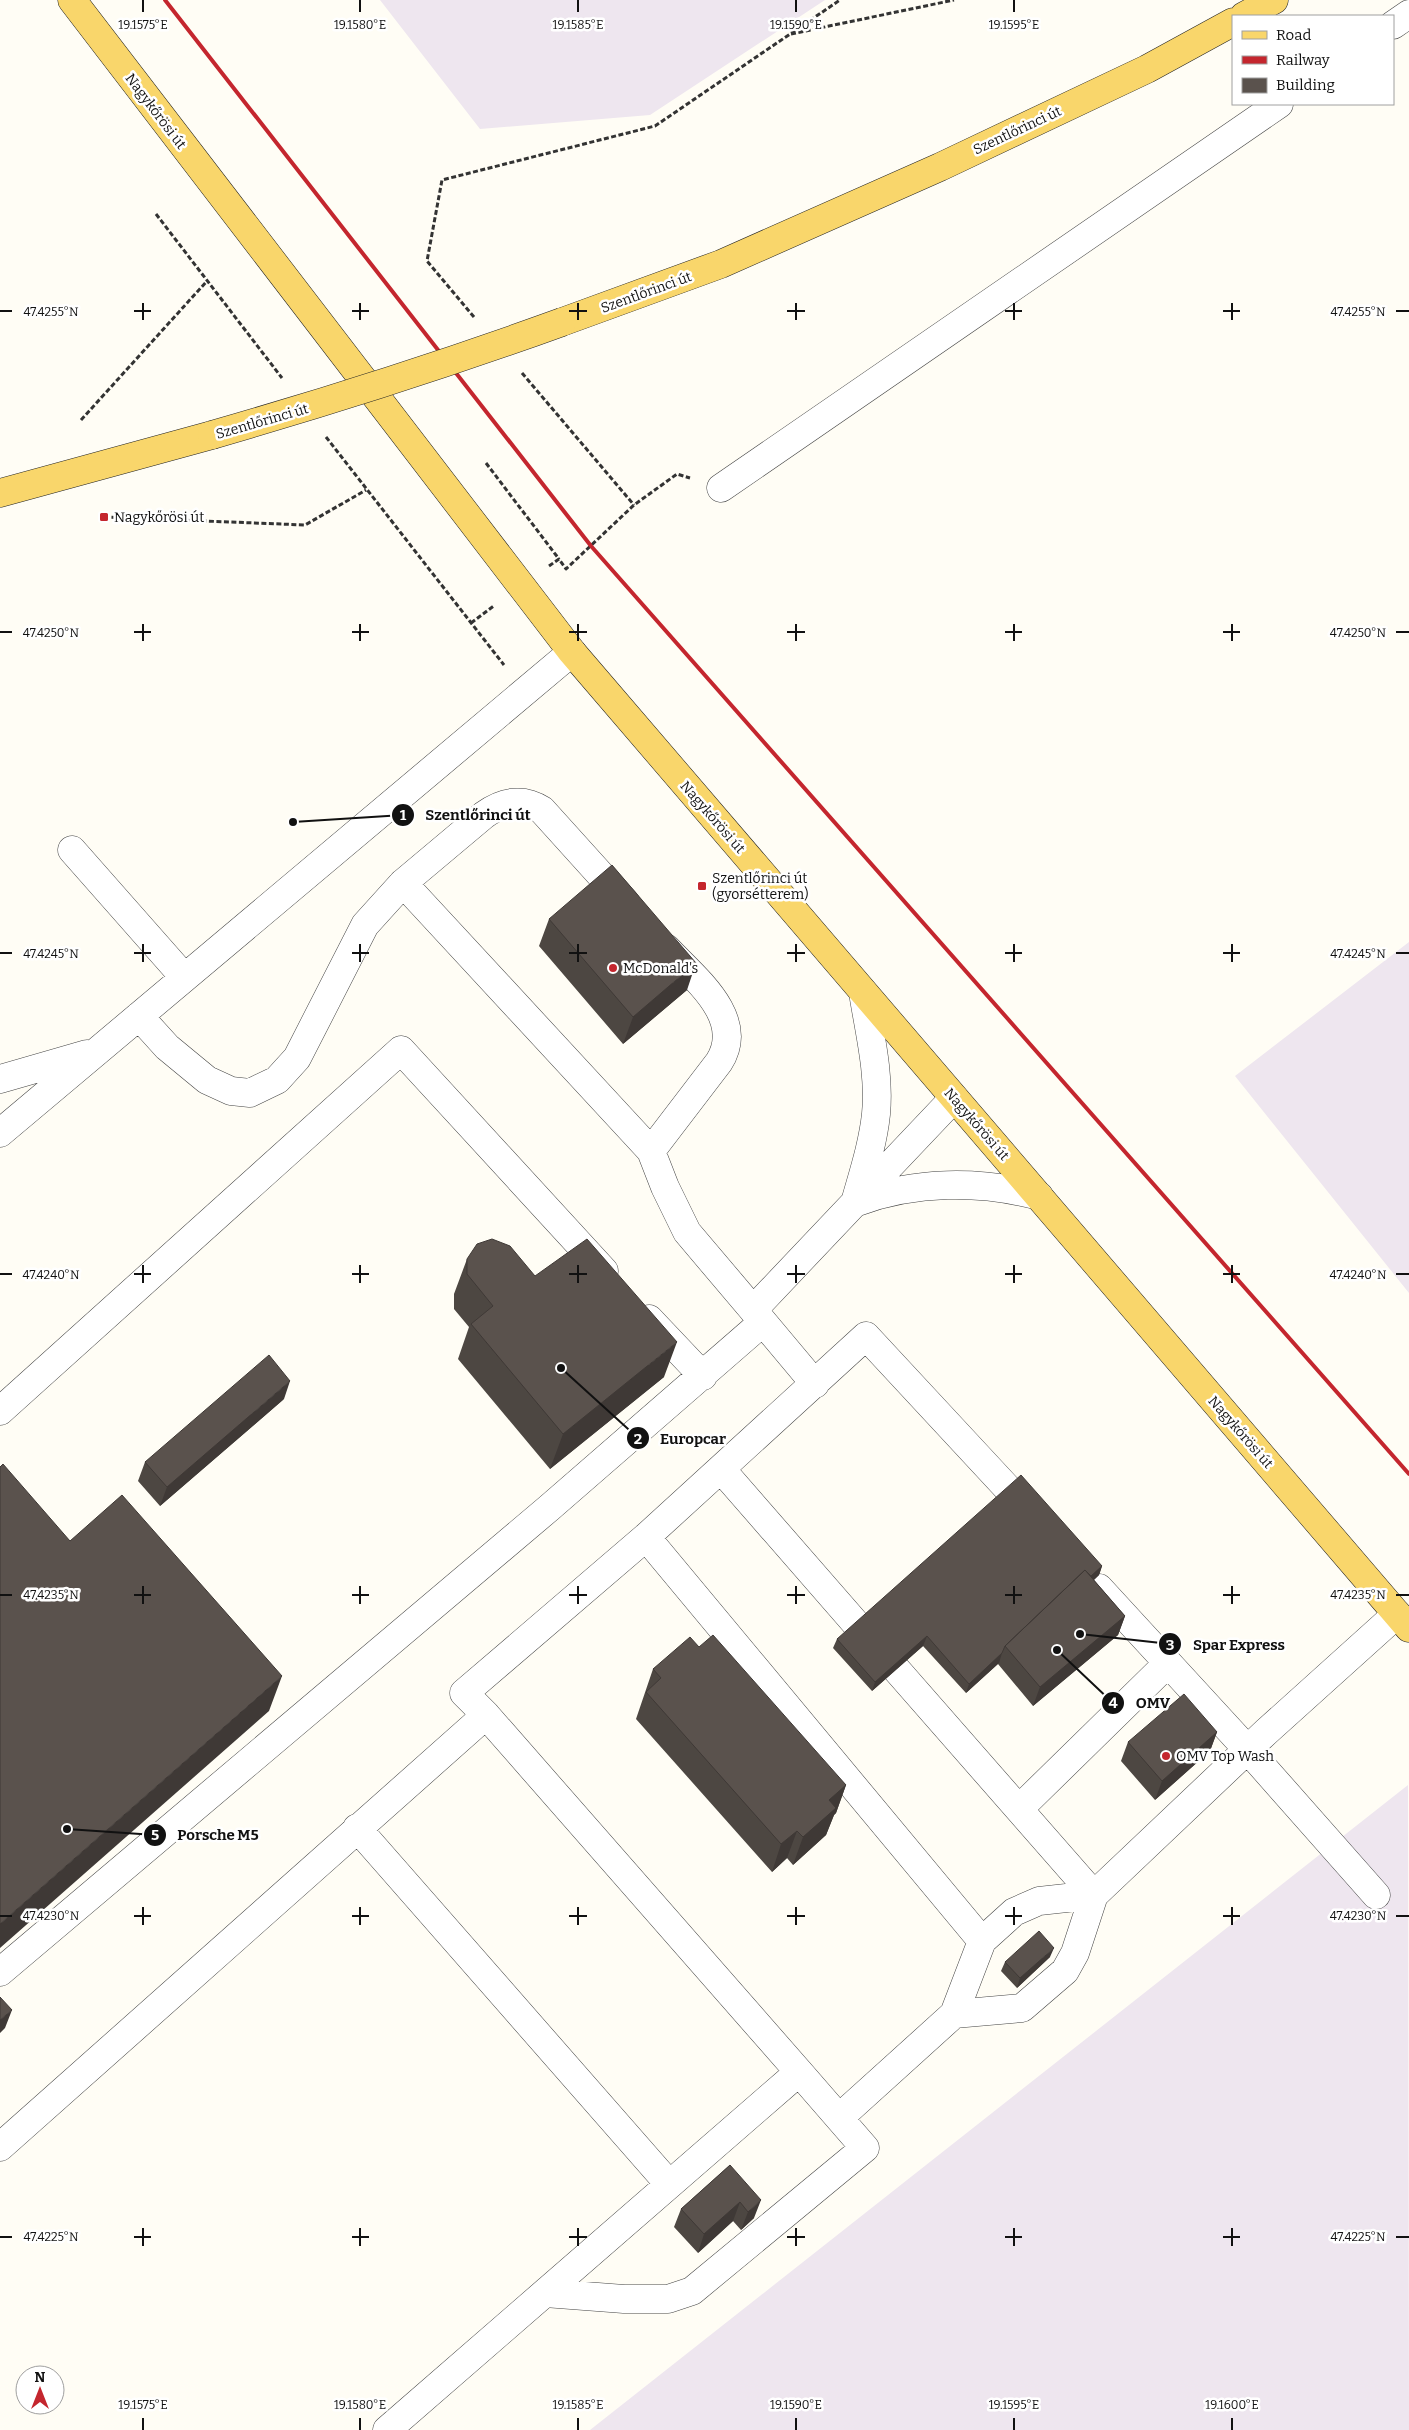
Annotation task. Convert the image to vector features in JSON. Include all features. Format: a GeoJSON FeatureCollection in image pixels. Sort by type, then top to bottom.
{"type":"FeatureCollection","features":[{"type":"Feature","properties":{"kind":"main road","name":"Nagykőrösi út"},"geometry":{"type":"LineString","coordinates":[[72,0],[572,652],[1403,1621]]}},
{"type":"Feature","properties":{"kind":"main road"},"geometry":{"type":"LineString","coordinates":[[1246,15],[1274,0]]}},
{"type":"Feature","properties":{"kind":"main road","name":"Szentlőrinci út"},"geometry":{"type":"LineString","coordinates":[[0,493],[330,401],[447,363],[721,264],[903,183],[1147,69],[1232,23]]}},
{"type":"Feature","properties":{"kind":"street"},"geometry":{"type":"LineString","coordinates":[[1394,24],[1409,14]]}},
{"type":"Feature","properties":{"kind":"street"},"geometry":{"type":"LineString","coordinates":[[722,488],[1277,105]]}},
{"type":"Feature","properties":{"kind":"street"},"geometry":{"type":"LineString","coordinates":[[0,1133],[572,652]]}},
{"type":"Feature","properties":{"kind":"street"},"geometry":{"type":"LineString","coordinates":[[140,1016],[167,1047],[207,1080],[231,1090],[250,1093],[277,1080],[297,1058],[365,925],[403,883],[494,808],[514,802],[523,802],[534,805],[542,810],[716,1003],[723,1015],[728,1031],[726,1052],[651,1151]]}},
{"type":"Feature","properties":{"kind":"street"},"geometry":{"type":"LineString","coordinates":[[72,850],[184,977]]}},
{"type":"Feature","properties":{"kind":"street"},"geometry":{"type":"LineString","coordinates":[[403,883],[651,1151],[665,1187],[688,1232],[815,1384]]}},
{"type":"Feature","properties":{"kind":"street"},"geometry":{"type":"LineString","coordinates":[[856,1202],[872,1140],[876,1113],[874,1062],[863,992]]}},
{"type":"Feature","properties":{"kind":"street"},"geometry":{"type":"LineString","coordinates":[[0,1411],[401,1050],[546,1211],[703,1376]]}},
{"type":"Feature","properties":{"kind":"street"},"geometry":{"type":"LineString","coordinates":[[0,1079],[96,1052]]}},
{"type":"Feature","properties":{"kind":"street"},"geometry":{"type":"LineString","coordinates":[[0,1972],[703,1376],[758,1316],[856,1202],[954,1098]]}},
{"type":"Feature","properties":{"kind":"street"},"geometry":{"type":"LineString","coordinates":[[856,1202],[880,1193],[909,1187],[947,1185],[1014,1189],[1039,1196]]}},
{"type":"Feature","properties":{"kind":"street"},"geometry":{"type":"LineString","coordinates":[[545,2293],[624,2299],[668,2299],[692,2292],[865,2148],[486,1715],[464,1693],[646,1537],[866,1336],[1008,1490]]}},
{"type":"Feature","properties":{"kind":"street"},"geometry":{"type":"LineString","coordinates":[[721,1469],[857,1625]]}},
{"type":"Feature","properties":{"kind":"street"},"geometry":{"type":"LineString","coordinates":[[646,1537],[982,1941]]}},
{"type":"Feature","properties":{"kind":"street"},"geometry":{"type":"LineString","coordinates":[[1090,1579],[1168,1663],[1256,1740],[1376,1895]]}},
{"type":"Feature","properties":{"kind":"street"},"geometry":{"type":"LineString","coordinates":[[954,2014],[1022,2008],[1065,1970],[1075,1953],[1094,1895],[1256,1740],[1403,1621]]}},
{"type":"Feature","properties":{"kind":"street"},"geometry":{"type":"LineString","coordinates":[[1019,1809],[1168,1663]]}},
{"type":"Feature","properties":{"kind":"street"},"geometry":{"type":"LineString","coordinates":[[896,1669],[1094,1895]]}},
{"type":"Feature","properties":{"kind":"street"},"geometry":{"type":"LineString","coordinates":[[0,2146],[486,1715]]}},
{"type":"Feature","properties":{"kind":"street"},"geometry":{"type":"LineString","coordinates":[[357,1828],[669,2184]]}},
{"type":"Feature","properties":{"kind":"street"},"geometry":{"type":"LineString","coordinates":[[839,2118],[954,2014],[982,1941],[1014,1912],[1040,1901],[1094,1895]]}},
{"type":"Feature","properties":{"kind":"street"},"geometry":{"type":"LineString","coordinates":[[387,2430],[799,2072]]}},
{"type":"Feature","properties":{"kind":"path"},"geometry":{"type":"LineString","coordinates":[[479,322],[427,261],[442,180],[655,126],[840,0]]}},
{"type":"Feature","properties":{"kind":"path"},"geometry":{"type":"LineString","coordinates":[[789,35],[954,0]]}},
{"type":"Feature","properties":{"kind":"path"},"geometry":{"type":"LineString","coordinates":[[156,214],[285,382]]}},
{"type":"Feature","properties":{"kind":"path"},"geometry":{"type":"LineString","coordinates":[[81,420],[208,280]]}},
{"type":"Feature","properties":{"kind":"path"},"geometry":{"type":"LineString","coordinates":[[518,368],[634,505]]}},
{"type":"Feature","properties":{"kind":"path"},"geometry":{"type":"LineString","coordinates":[[326,436],[366,490],[524,691]]}},
{"type":"Feature","properties":{"kind":"path"},"geometry":{"type":"LineString","coordinates":[[486,463],[566,569],[634,505],[677,474],[722,488]]}},
{"type":"Feature","properties":{"kind":"path"},"geometry":{"type":"LineString","coordinates":[[104,517],[306,525],[366,490]]}},
{"type":"Feature","properties":{"kind":"path"},"geometry":{"type":"LineString","coordinates":[[471,623],[559,559]]}},
{"type":"Feature","properties":{"kind":"shaded area"},"geometry":{"type":"Polygon","coordinates":[[[380,0],[825,0],[650,115],[480,129],[380,0]]]}},
{"type":"Feature","properties":{"kind":"shaded area"},"geometry":{"type":"Polygon","coordinates":[[[1409,942],[1409,1293],[1235,1076],[1409,942]]]}},
{"type":"Feature","properties":{"kind":"shaded area"},"geometry":{"type":"Polygon","coordinates":[[[1408,1785],[1409,2430],[590,2430],[1408,1785]]]}},
{"type":"Feature","properties":{"kind":"building","name":"McDonald's"},"geometry":{"type":"Polygon","coordinates":[[[612,865],[696,963],[633,1017],[549,919],[612,865]]]}},
{"type":"Feature","properties":{"kind":"building"},"geometry":{"type":"Polygon","coordinates":[[[492,1239],[510,1246],[535,1276],[587,1239],[677,1342],[563,1434],[471,1324],[493,1306],[467,1274],[467,1259],[477,1244],[492,1239]]]}},
{"type":"Feature","properties":{"kind":"building"},"geometry":{"type":"Polygon","coordinates":[[[269,1355],[290,1381],[167,1487],[145,1462],[269,1355]]]}},
{"type":"Feature","properties":{"kind":"building"},"geometry":{"type":"Polygon","coordinates":[[[3,1464],[70,1541],[122,1495],[282,1676],[0,1924],[0,1467],[3,1464]]]}},
{"type":"Feature","properties":{"kind":"building"},"geometry":{"type":"Polygon","coordinates":[[[1021,1475],[1102,1566],[1091,1576],[1085,1570],[1005,1646],[1002,1653],[969,1684],[927,1636],[875,1682],[837,1639],[1021,1475]]]}},
{"type":"Feature","properties":{"kind":"building"},"geometry":{"type":"Polygon","coordinates":[[[1085,1570],[1125,1616],[1040,1687],[1005,1646],[1085,1570]]]}},
{"type":"Feature","properties":{"kind":"building"},"geometry":{"type":"Polygon","coordinates":[[[713,1635],[846,1785],[829,1800],[836,1808],[803,1837],[797,1831],[781,1844],[646,1692],[661,1678],[653,1669],[690,1637],[699,1647],[713,1635]]]}},
{"type":"Feature","properties":{"kind":"building","name":"OMV Top Wash"},"geometry":{"type":"Polygon","coordinates":[[[1184,1694],[1217,1732],[1162,1781],[1128,1742],[1184,1694]]]}},
{"type":"Feature","properties":{"kind":"building"},"geometry":{"type":"Polygon","coordinates":[[[1039,1931],[1054,1948],[1020,1978],[1005,1962],[1039,1931]]]}},
{"type":"Feature","properties":{"kind":"building"},"geometry":{"type":"Polygon","coordinates":[[[0,1997],[12,2010],[0,2020],[0,1997]]]}},
{"type":"Feature","properties":{"kind":"building"},"geometry":{"type":"Polygon","coordinates":[[[730,2165],[761,2200],[748,2212],[740,2202],[704,2234],[681,2209],[730,2165]]]}},
{"type":"Feature","properties":{"kind":"railway"},"geometry":{"type":"LineString","coordinates":[[165,0],[591,546],[1409,1474]]}},
{"type":"Feature","properties":{"kind":"place","name":"Nagykőrösi út"},"geometry":{"type":"Point","coordinates":[104,517]}},
{"type":"Feature","properties":{"kind":"place","name":"Szentlőrinci út"},"geometry":{"type":"Point","coordinates":[293,822]}},
{"type":"Feature","properties":{"kind":"place","name":"Szentlőrinci út (gyorsétterem)"},"geometry":{"type":"Point","coordinates":[702,886]}},
{"type":"Feature","properties":{"kind":"place","name":"McDonald's"},"geometry":{"type":"Point","coordinates":[613,968]}},
{"type":"Feature","properties":{"kind":"place","name":"Europcar"},"geometry":{"type":"Point","coordinates":[561,1368]}},
{"type":"Feature","properties":{"kind":"place","name":"Spar Express"},"geometry":{"type":"Point","coordinates":[1080,1634]}},
{"type":"Feature","properties":{"kind":"place","name":"OMV"},"geometry":{"type":"Point","coordinates":[1057,1650]}},
{"type":"Feature","properties":{"kind":"place","name":"OMV Top Wash"},"geometry":{"type":"Point","coordinates":[1166,1756]}},
{"type":"Feature","properties":{"kind":"place","name":"Porsche M5"},"geometry":{"type":"Point","coordinates":[67,1829]}}]}
